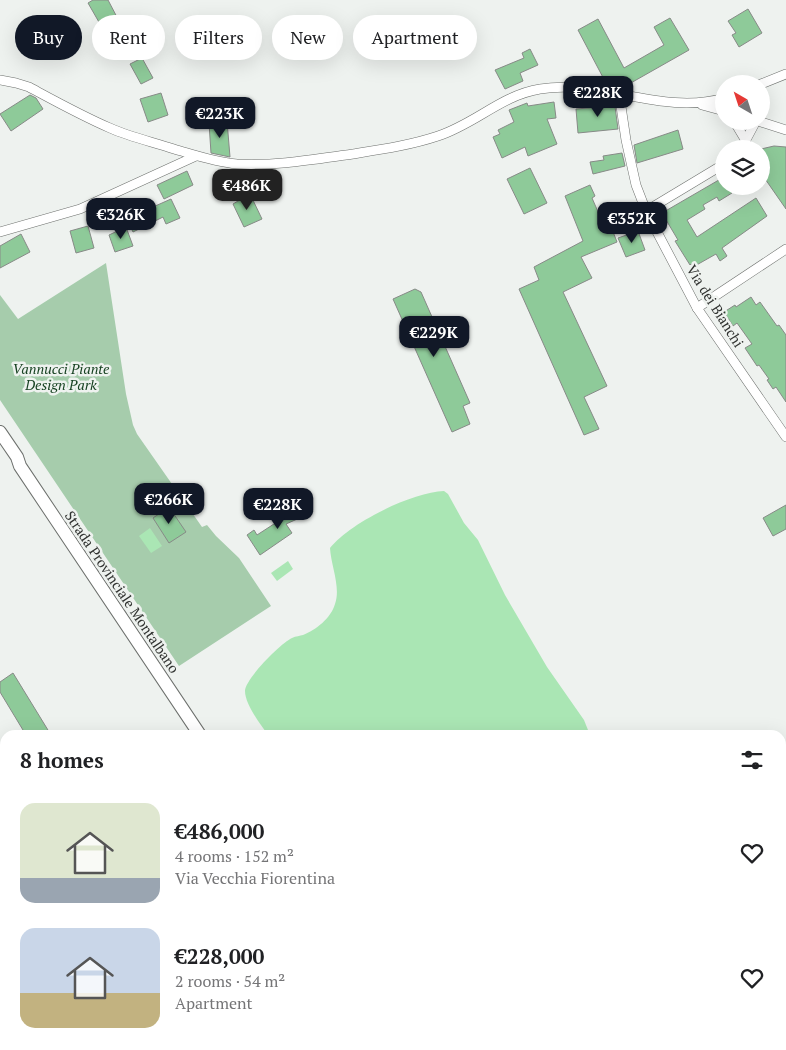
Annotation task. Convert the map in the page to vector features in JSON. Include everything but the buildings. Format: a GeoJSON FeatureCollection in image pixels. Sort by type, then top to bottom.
{"type":"FeatureCollection","features":[{"type":"Feature","properties":{"kind":"main road","name":"Strada Provinciale Montalbano"},"geometry":{"type":"LineString","coordinates":[[0,432],[17,457],[20,466],[197,730]]}},
{"type":"Feature","properties":{"kind":"main road","name":"Strada Provinciale Montalbano"},"geometry":{"type":"LineString","coordinates":[[0,445],[12,461],[20,466]]}},
{"type":"Feature","properties":{"kind":"street"},"geometry":{"type":"LineString","coordinates":[[770,80],[786,74]]}},
{"type":"Feature","properties":{"kind":"street"},"geometry":{"type":"LineString","coordinates":[[0,80],[29,87],[111,129],[210,160],[237,164],[298,162],[398,146],[440,136],[514,96],[557,87],[573,87],[619,93],[677,103],[698,104],[715,109]]}},
{"type":"Feature","properties":{"kind":"street","name":"Via dei Bianchi"},"geometry":{"type":"LineString","coordinates":[[619,93],[635,179],[646,211],[697,308],[786,437]]}},
{"type":"Feature","properties":{"kind":"street"},"geometry":{"type":"LineString","coordinates":[[698,104],[715,100]]}},
{"type":"Feature","properties":{"kind":"street"},"geometry":{"type":"LineString","coordinates":[[770,125],[786,130]]}},
{"type":"Feature","properties":{"kind":"street"},"geometry":{"type":"LineString","coordinates":[[0,232],[80,209],[196,156]]}},
{"type":"Feature","properties":{"kind":"street"},"geometry":{"type":"LineString","coordinates":[[646,211],[715,169]]}},
{"type":"Feature","properties":{"kind":"street"},"geometry":{"type":"LineString","coordinates":[[697,308],[786,249]]}},
{"type":"Feature","properties":{"kind":"green space","name":"Vannucci Piante Design Park"},"geometry":{"type":"Polygon","coordinates":[[[106,263],[126,394],[137,434],[202,527],[207,525],[239,558],[271,606],[179,666],[0,400],[0,295],[18,319],[106,263]]]}},
{"type":"Feature","properties":{"kind":"shaded area"},"geometry":{"type":"Polygon","coordinates":[[[444,491],[448,494],[464,523],[478,540],[505,595],[547,667],[584,720],[588,730],[265,730],[247,702],[245,691],[247,685],[264,662],[287,641],[313,630],[330,614],[335,604],[337,591],[330,548],[339,538],[366,519],[399,503],[444,491]]]}},
{"type":"Feature","properties":{"kind":"shaded area"},"geometry":{"type":"Polygon","coordinates":[[[150,528],[162,546],[151,553],[139,536],[150,528]]]}},
{"type":"Feature","properties":{"kind":"shaded area"},"geometry":{"type":"Polygon","coordinates":[[[288,561],[293,569],[277,581],[271,573],[288,561]]]}}]}
